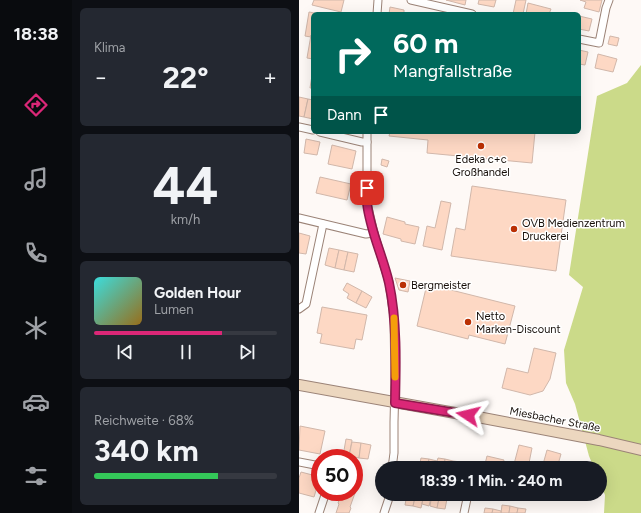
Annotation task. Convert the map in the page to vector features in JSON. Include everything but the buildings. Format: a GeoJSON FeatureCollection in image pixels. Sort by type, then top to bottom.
{"type":"FeatureCollection","features":[{"type":"Feature","properties":{"kind":"main road","name":"Miesbacher Straße"},"geometry":{"type":"LineString","coordinates":[[299,386],[591,438],[641,450]]}},
{"type":"Feature","properties":{"kind":"street"},"geometry":{"type":"LineString","coordinates":[[377,12],[378,0]]}},
{"type":"Feature","properties":{"kind":"street"},"geometry":{"type":"LineString","coordinates":[[411,0],[463,12]]}},
{"type":"Feature","properties":{"kind":"street"},"geometry":{"type":"LineString","coordinates":[[581,39],[599,43],[609,0]]}},
{"type":"Feature","properties":{"kind":"street"},"geometry":{"type":"LineString","coordinates":[[299,127],[311,130]]}},
{"type":"Feature","properties":{"kind":"street"},"geometry":{"type":"LineString","coordinates":[[328,134],[367,142]]}},
{"type":"Feature","properties":{"kind":"street"},"geometry":{"type":"LineString","coordinates":[[367,134],[367,203],[374,233],[389,282],[394,318],[395,403],[393,461]]}},
{"type":"Feature","properties":{"kind":"street"},"geometry":{"type":"LineString","coordinates":[[299,218],[366,234],[374,233]]}},
{"type":"Feature","properties":{"kind":"street"},"geometry":{"type":"LineString","coordinates":[[299,309],[306,304],[323,224]]}},
{"type":"Feature","properties":{"kind":"street"},"geometry":{"type":"LineString","coordinates":[[299,462],[311,464]]}},
{"type":"Feature","properties":{"kind":"street"},"geometry":{"type":"LineString","coordinates":[[319,513],[323,501]]}},
{"type":"Feature","properties":{"kind":"street"},"geometry":{"type":"LineString","coordinates":[[384,513],[388,501]]}},
{"type":"Feature","properties":{"kind":"street"},"geometry":{"type":"LineString","coordinates":[[464,513],[467,501]]}},
{"type":"Feature","properties":{"kind":"green space"},"geometry":{"type":"Polygon","coordinates":[[[641,65],[641,513],[604,513],[605,501],[607,501],[607,461],[591,461],[589,456],[575,404],[566,383],[564,350],[583,287],[569,275],[597,96],[627,83],[641,65]]]}},
{"type":"Feature","properties":{"kind":"slow traffic"},"geometry":{"type":"LineString","coordinates":[[394,318],[395,377]]}},
{"type":"Feature","properties":{"kind":"place","name":"Edeka c+c Großhandel"},"geometry":{"type":"Point","coordinates":[481,146]}},
{"type":"Feature","properties":{"kind":"place","name":"OVB Medienzentrum Druckerei"},"geometry":{"type":"Point","coordinates":[514,229]}},
{"type":"Feature","properties":{"kind":"place","name":"Bergmeister"},"geometry":{"type":"Point","coordinates":[403,285]}},
{"type":"Feature","properties":{"kind":"place","name":"Netto Marken-Discount"},"geometry":{"type":"Point","coordinates":[468,322]}},
{"type":"Feature","properties":{"kind":"route"},"geometry":{"type":"LineString","coordinates":[[367,188],[367,203],[374,233],[389,282],[394,318],[395,403],[468,415]]}}]}
